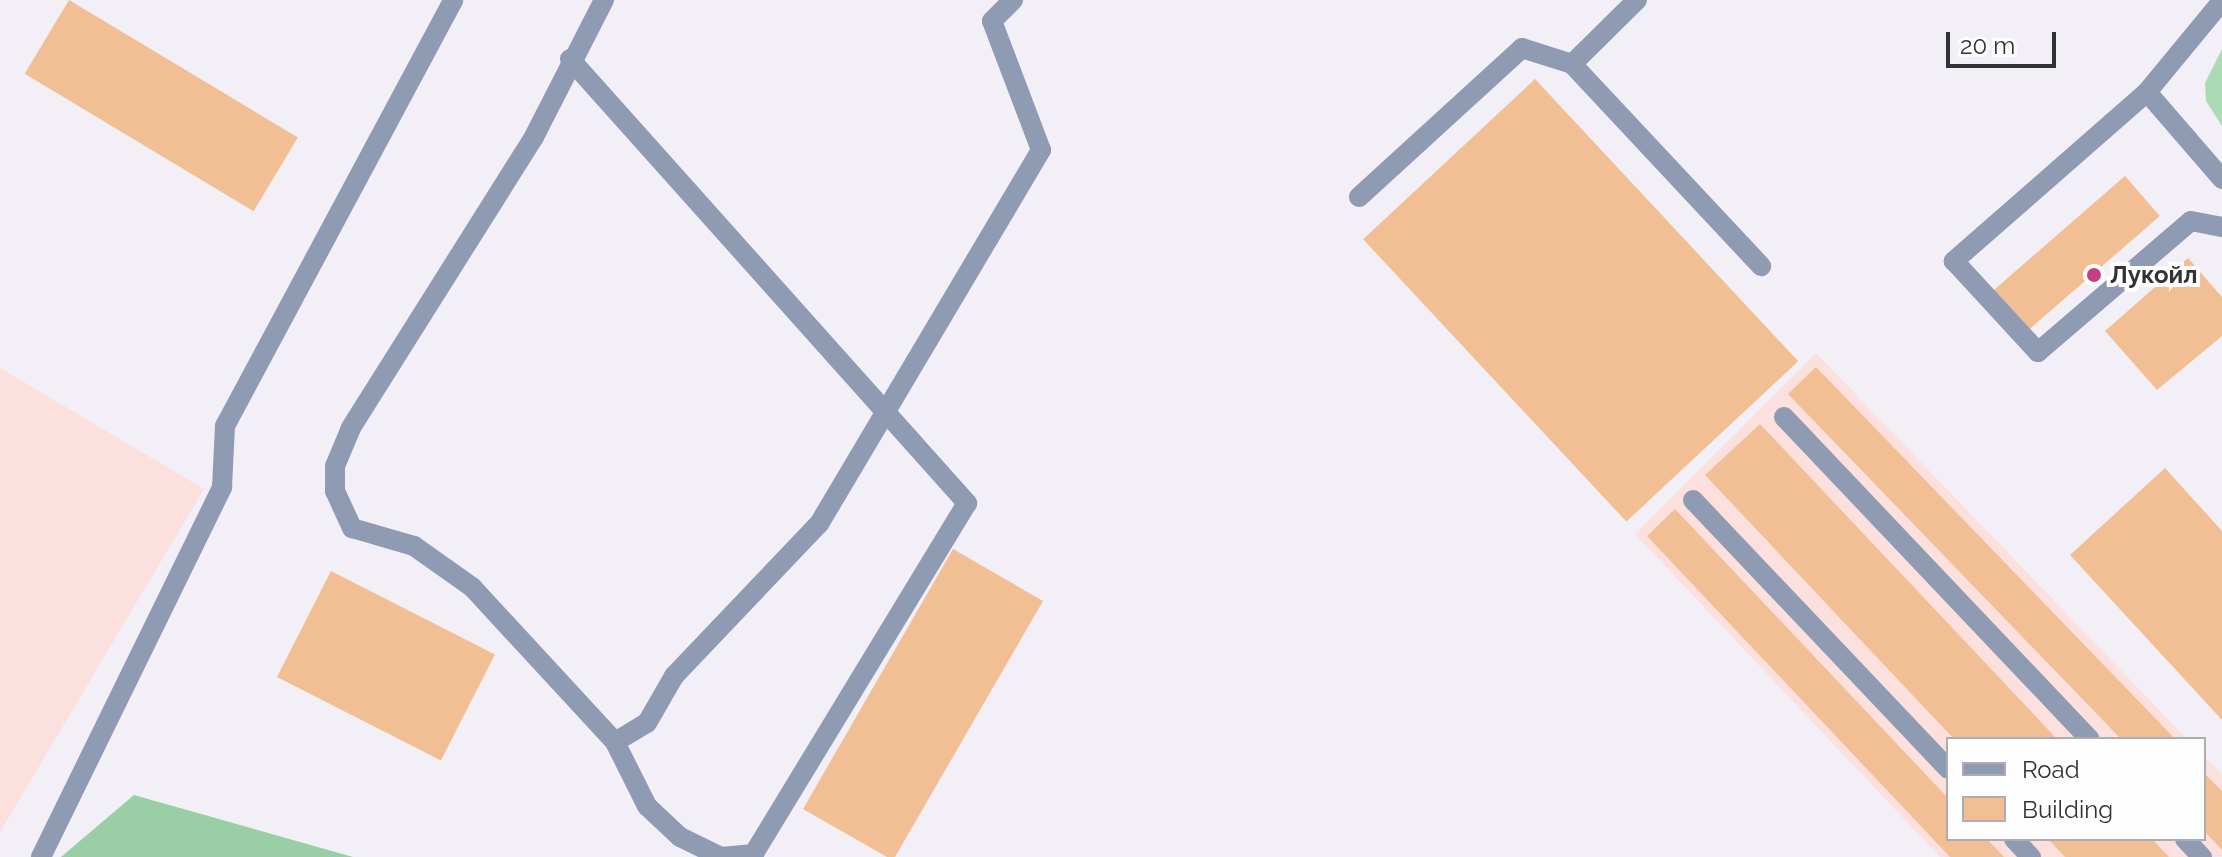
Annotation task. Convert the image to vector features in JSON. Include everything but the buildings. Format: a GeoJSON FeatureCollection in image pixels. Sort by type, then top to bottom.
{"type":"FeatureCollection","features":[{"type":"Feature","properties":{"kind":"lane"},"geometry":{"type":"LineString","coordinates":[[41,857],[222,487],[225,426],[453,0]]}},
{"type":"Feature","properties":{"kind":"lane"},"geometry":{"type":"LineString","coordinates":[[570,59],[888,407],[967,503],[754,854],[721,857],[680,837],[647,806],[615,742],[472,587],[414,546],[352,528],[335,491],[335,466],[351,428],[534,137],[570,59],[604,0]]}},
{"type":"Feature","properties":{"kind":"lane"},"geometry":{"type":"LineString","coordinates":[[615,742],[647,723],[682,666],[819,524],[1041,150],[992,21],[1013,0]]}},
{"type":"Feature","properties":{"kind":"lane"},"geometry":{"type":"LineString","coordinates":[[1572,64],[1637,0]]}},
{"type":"Feature","properties":{"kind":"lane"},"geometry":{"type":"LineString","coordinates":[[2222,1],[2147,92],[1954,261],[2038,352],[2191,221],[2222,227]]}},
{"type":"Feature","properties":{"kind":"lane"},"geometry":{"type":"LineString","coordinates":[[1359,197],[1522,48],[1572,64],[1761,266]]}},
{"type":"Feature","properties":{"kind":"lane"},"geometry":{"type":"LineString","coordinates":[[2147,92],[2222,179]]}},
{"type":"Feature","properties":{"kind":"lane"},"geometry":{"type":"LineString","coordinates":[[1784,417],[2088,737]]}},
{"type":"Feature","properties":{"kind":"lane"},"geometry":{"type":"LineString","coordinates":[[1693,500],[1946,767]]}},
{"type":"Feature","properties":{"kind":"lane"},"geometry":{"type":"LineString","coordinates":[[2016,841],[2031,857]]}},
{"type":"Feature","properties":{"kind":"lane"},"geometry":{"type":"LineString","coordinates":[[2187,841],[2202,857]]}},
{"type":"Feature","properties":{"kind":"shaded area"},"geometry":{"type":"Polygon","coordinates":[[[1816,353],[2185,737],[1946,737],[1946,841],[2206,841],[2206,758],[2222,775],[2222,857],[1940,857],[1635,534],[1816,353]]]}},
{"type":"Feature","properties":{"kind":"shaded area"},"geometry":{"type":"Polygon","coordinates":[[[0,368],[204,489],[0,832],[0,368]]]}},
{"type":"Feature","properties":{"kind":"green space"},"geometry":{"type":"Polygon","coordinates":[[[2222,49],[2222,126],[2206,101],[2205,83],[2222,49]]]}},
{"type":"Feature","properties":{"kind":"green space"},"geometry":{"type":"Polygon","coordinates":[[[134,795],[353,857],[61,857],[134,795]]]}},
{"type":"Feature","properties":{"kind":"place","name":"Лукойл"},"geometry":{"type":"Point","coordinates":[2094,275]}}]}
